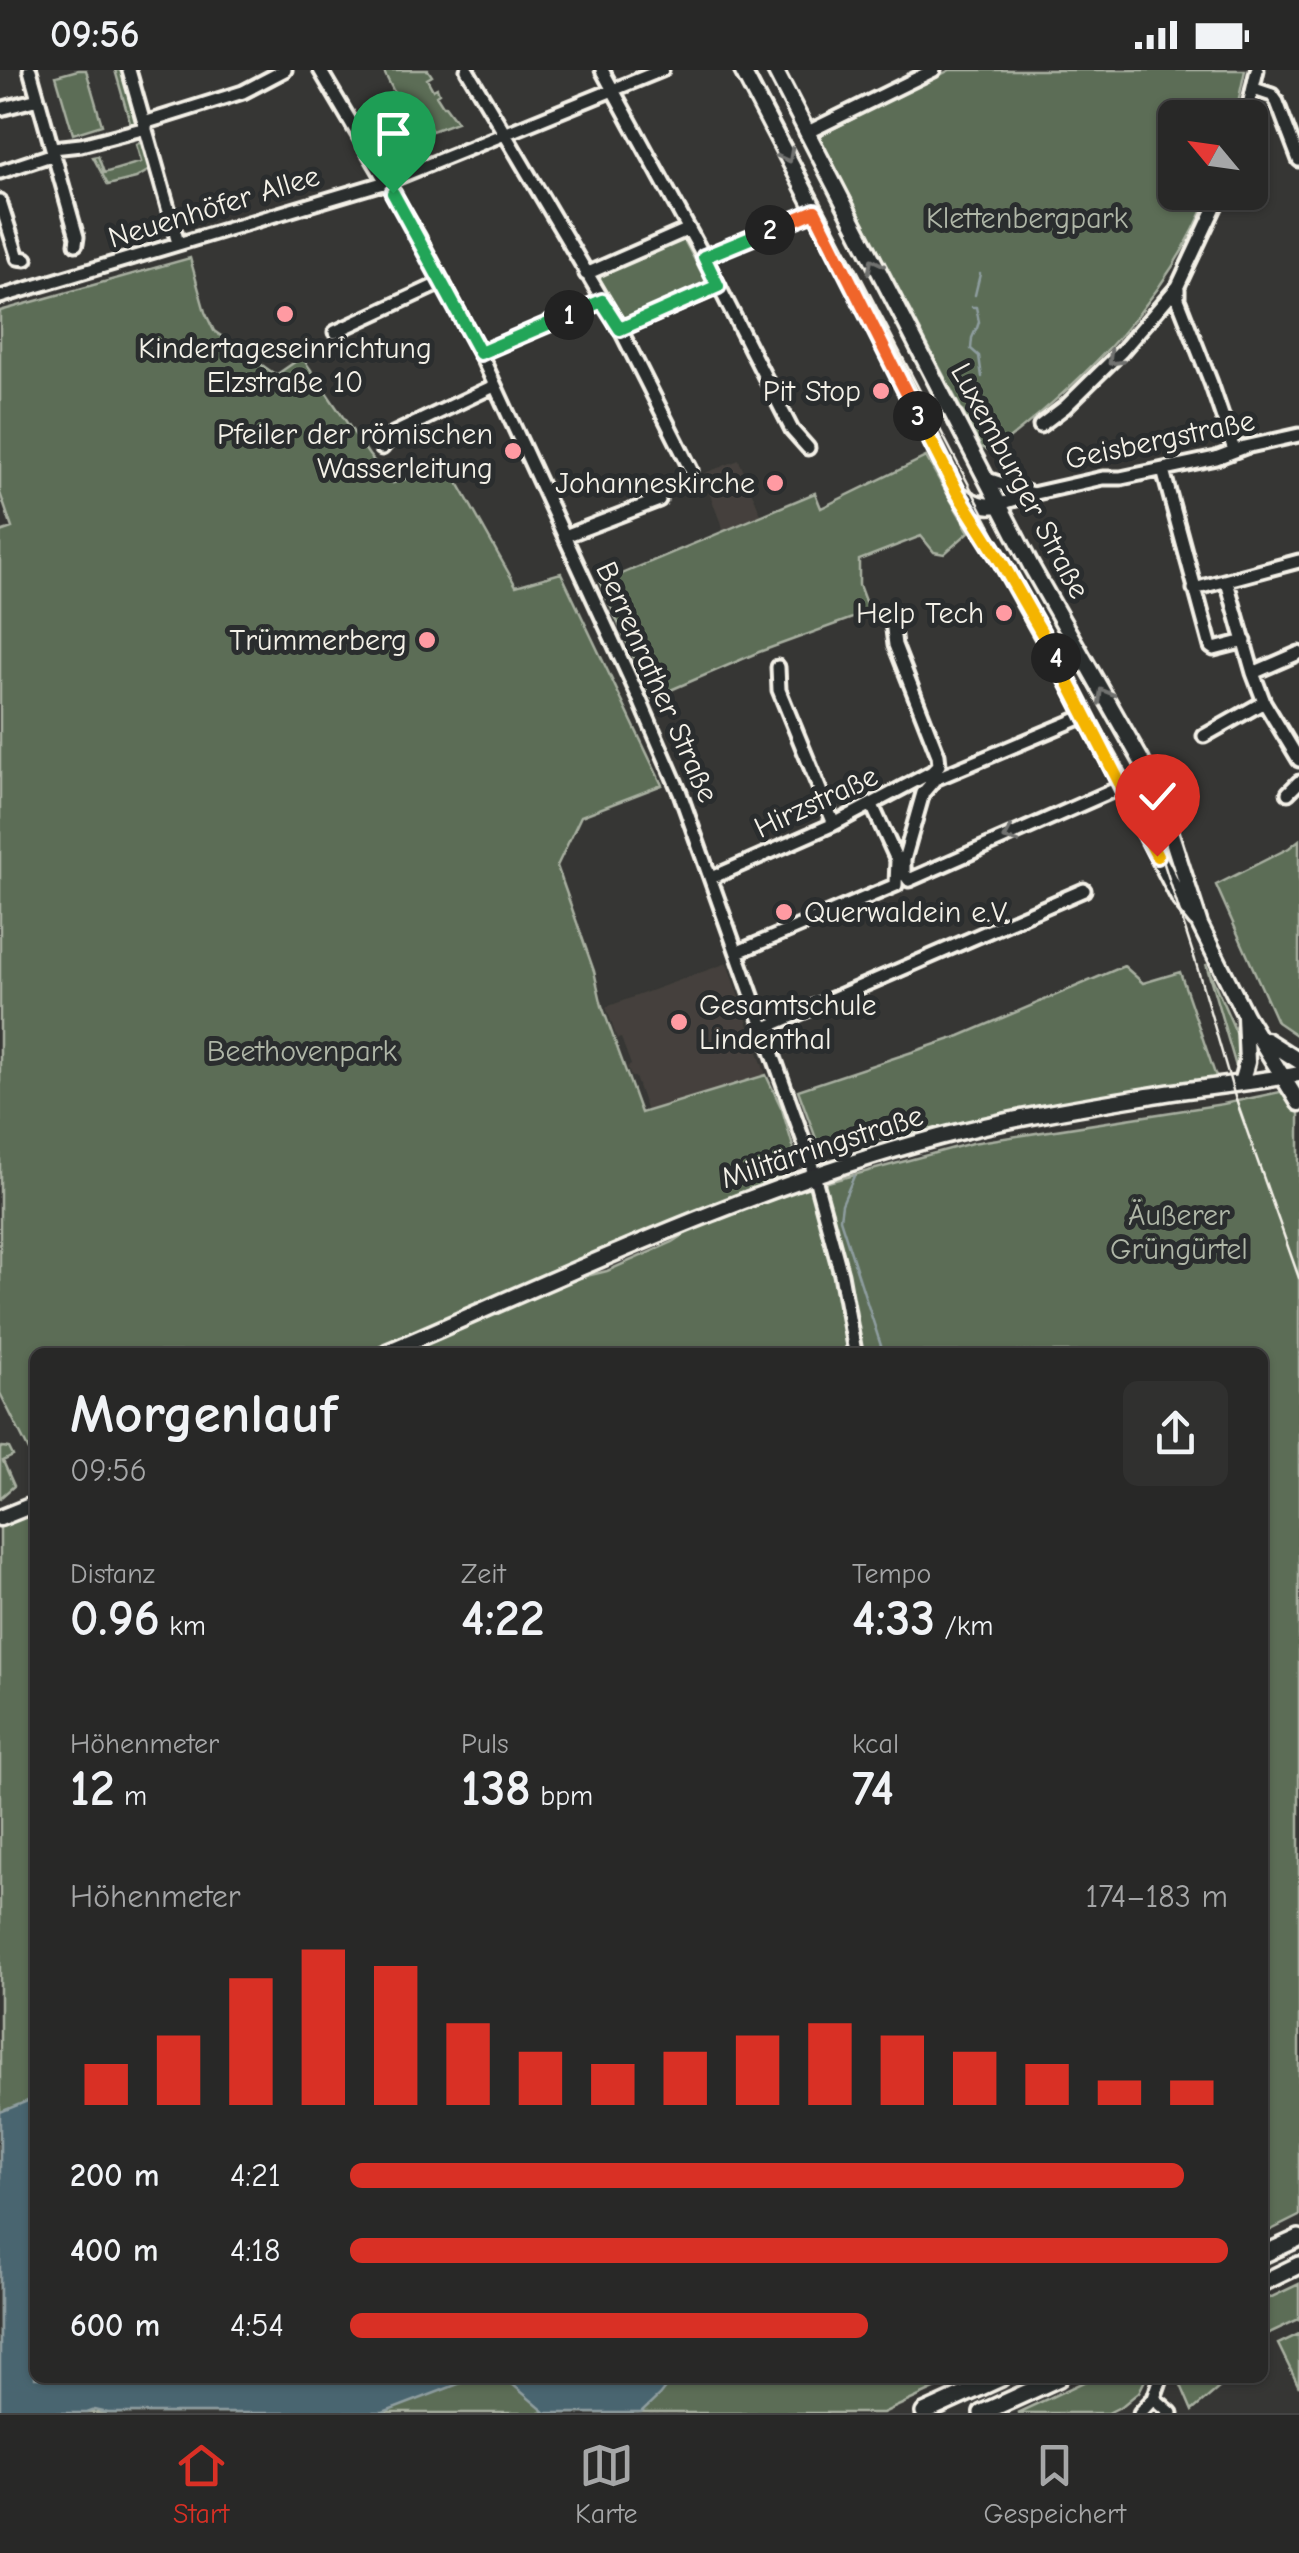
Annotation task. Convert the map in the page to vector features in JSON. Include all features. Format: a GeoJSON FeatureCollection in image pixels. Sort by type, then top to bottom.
{"type":"FeatureCollection","features":[{"type":"Feature","properties":{"kind":"highway"},"geometry":{"type":"LineString","coordinates":[[1268,2252],[1299,2238]]}},
{"type":"Feature","properties":{"kind":"highway"},"geometry":{"type":"LineString","coordinates":[[1268,2280],[1299,2266]]}},
{"type":"Feature","properties":{"kind":"highway"},"geometry":{"type":"LineString","coordinates":[[924,2413],[990,2383]]}},
{"type":"Feature","properties":{"kind":"highway"},"geometry":{"type":"LineString","coordinates":[[982,2413],[1049,2383]]}},
{"type":"Feature","properties":{"kind":"main road","name":"Luxemburger Straße"},"geometry":{"type":"LineString","coordinates":[[742,70],[957,492],[1020,594],[1180,900],[1200,925]]}},
{"type":"Feature","properties":{"kind":"main road","name":"Luxemburger Straße"},"geometry":{"type":"LineString","coordinates":[[774,70],[987,479],[996,505],[1140,760],[1160,803],[1200,925],[1244,1015],[1292,1075],[1299,1103]]}},
{"type":"Feature","properties":{"kind":"main road"},"geometry":{"type":"LineString","coordinates":[[957,492],[975,503],[996,505]]}},
{"type":"Feature","properties":{"kind":"main road"},"geometry":{"type":"LineString","coordinates":[[983,533],[984,518],[996,505]]}},
{"type":"Feature","properties":{"kind":"main road"},"geometry":{"type":"LineString","coordinates":[[1106,759],[1129,776],[1136,773],[1140,760]]}},
{"type":"Feature","properties":{"kind":"main road"},"geometry":{"type":"LineString","coordinates":[[1241,1083],[1247,1062],[1244,1015]]}},
{"type":"Feature","properties":{"kind":"main road"},"geometry":{"type":"LineString","coordinates":[[1257,1034],[1299,1061]]}},
{"type":"Feature","properties":{"kind":"main road","name":"Militärringstraße"},"geometry":{"type":"LineString","coordinates":[[395,1348],[697,1219],[814,1175],[1004,1122],[1292,1075]]}},
{"type":"Feature","properties":{"kind":"main road"},"geometry":{"type":"LineString","coordinates":[[0,1518],[30,1506]]}},
{"type":"Feature","properties":{"kind":"street"},"geometry":{"type":"LineString","coordinates":[[30,70],[76,244]]}},
{"type":"Feature","properties":{"kind":"street"},"geometry":{"type":"LineString","coordinates":[[129,70],[178,244]]}},
{"type":"Feature","properties":{"kind":"street"},"geometry":{"type":"LineString","coordinates":[[0,172],[53,151],[145,126],[243,92],[286,70]]}},
{"type":"Feature","properties":{"kind":"street","name":"Berrenrather Straße"},"geometry":{"type":"LineString","coordinates":[[320,70],[480,353],[662,751],[738,952],[814,1175],[841,1274],[853,1348]]}},
{"type":"Feature","properties":{"kind":"street"},"geometry":{"type":"LineString","coordinates":[[467,70],[586,274],[596,303],[620,329],[691,470]]}},
{"type":"Feature","properties":{"kind":"street"},"geometry":{"type":"LineString","coordinates":[[602,70],[792,430],[808,448]]}},
{"type":"Feature","properties":{"kind":"street","name":"Neuenhöfer Allee"},"geometry":{"type":"LineString","coordinates":[[0,297],[386,182],[662,70]]}},
{"type":"Feature","properties":{"kind":"street"},"geometry":{"type":"LineString","coordinates":[[806,134],[934,70]]}},
{"type":"Feature","properties":{"kind":"street"},"geometry":{"type":"LineString","coordinates":[[1251,100],[1257,70]]}},
{"type":"Feature","properties":{"kind":"street"},"geometry":{"type":"LineString","coordinates":[[1254,88],[1277,102],[1299,160]]}},
{"type":"Feature","properties":{"kind":"street"},"geometry":{"type":"LineString","coordinates":[[0,109],[38,98]]}},
{"type":"Feature","properties":{"kind":"street"},"geometry":{"type":"LineString","coordinates":[[0,201],[18,258],[26,259]]}},
{"type":"Feature","properties":{"kind":"street"},"geometry":{"type":"LineString","coordinates":[[1040,426],[1122,352],[1178,286],[1214,210]]}},
{"type":"Feature","properties":{"kind":"street"},"geometry":{"type":"LineString","coordinates":[[704,257],[815,211]]}},
{"type":"Feature","properties":{"kind":"street"},"geometry":{"type":"LineString","coordinates":[[586,274],[689,230]]}},
{"type":"Feature","properties":{"kind":"street"},"geometry":{"type":"LineString","coordinates":[[335,332],[443,282]]}},
{"type":"Feature","properties":{"kind":"street"},"geometry":{"type":"LineString","coordinates":[[620,329],[718,286]]}},
{"type":"Feature","properties":{"kind":"street"},"geometry":{"type":"LineString","coordinates":[[1178,286],[1178,299],[1234,450]]}},
{"type":"Feature","properties":{"kind":"street"},"geometry":{"type":"LineString","coordinates":[[480,353],[596,303]]}},
{"type":"Feature","properties":{"kind":"street"},"geometry":{"type":"LineString","coordinates":[[382,448],[393,434],[494,386]]}},
{"type":"Feature","properties":{"kind":"street","name":"Geisbergstraße"},"geometry":{"type":"LineString","coordinates":[[996,505],[1103,478],[1121,478],[1216,458],[1234,450],[1299,436]]}},
{"type":"Feature","properties":{"kind":"street"},"geometry":{"type":"LineString","coordinates":[[1162,470],[1211,647],[1245,642]]}},
{"type":"Feature","properties":{"kind":"street","name":"Geisbergstraße"},"geometry":{"type":"LineString","coordinates":[[987,479],[1032,494]]}},
{"type":"Feature","properties":{"kind":"street"},"geometry":{"type":"LineString","coordinates":[[565,536],[659,500]]}},
{"type":"Feature","properties":{"kind":"street"},"geometry":{"type":"LineString","coordinates":[[1194,589],[1299,561]]}},
{"type":"Feature","properties":{"kind":"street"},"geometry":{"type":"LineString","coordinates":[[1227,582],[1264,702],[1299,760]]}},
{"type":"Feature","properties":{"kind":"street","name":"Hirzstraße"},"geometry":{"type":"LineString","coordinates":[[711,878],[834,824],[939,765],[895,645],[891,614]]}},
{"type":"Feature","properties":{"kind":"street"},"geometry":{"type":"LineString","coordinates":[[1253,674],[1299,653]]}},
{"type":"Feature","properties":{"kind":"street"},"geometry":{"type":"LineString","coordinates":[[778,667],[779,690],[834,824]]}},
{"type":"Feature","properties":{"kind":"street"},"geometry":{"type":"LineString","coordinates":[[1204,736],[1264,702]]}},
{"type":"Feature","properties":{"kind":"street"},"geometry":{"type":"LineString","coordinates":[[1085,716],[936,779],[923,793],[904,873],[909,880],[1121,788]]}},
{"type":"Feature","properties":{"kind":"street"},"geometry":{"type":"LineString","coordinates":[[1288,793],[1299,782]]}},
{"type":"Feature","properties":{"kind":"street"},"geometry":{"type":"LineString","coordinates":[[738,952],[896,885],[897,860],[872,805]]}},
{"type":"Feature","properties":{"kind":"street"},"geometry":{"type":"LineString","coordinates":[[765,1028],[1084,890]]}},
{"type":"Feature","properties":{"kind":"street"},"geometry":{"type":"LineString","coordinates":[[1140,2413],[1154,2398],[1159,2383]]}},
{"type":"Feature","properties":{"kind":"street"},"geometry":{"type":"LineString","coordinates":[[1154,2398],[1171,2413]]}},
{"type":"Feature","properties":{"kind":"shaded area"},"geometry":{"type":"Polygon","coordinates":[[[739,460],[762,517],[724,532],[702,474],[739,460]]]}},
{"type":"Feature","properties":{"kind":"shaded area","name":"Gesamtschule Lindenthal"},"geometry":{"type":"Polygon","coordinates":[[[727,963],[766,1075],[647,1112],[606,1007],[727,963]]]}},
{"type":"Feature","properties":{"kind":"green space"},"geometry":{"type":"Polygon","coordinates":[[[86,70],[102,125],[73,134],[56,76],[86,70]]]}},
{"type":"Feature","properties":{"kind":"green space"},"geometry":{"type":"Polygon","coordinates":[[[115,70],[125,70],[139,117],[135,125],[131,126],[115,70]]]}},
{"type":"Feature","properties":{"kind":"green space"},"geometry":{"type":"Polygon","coordinates":[[[383,70],[428,70],[432,76],[427,79],[433,90],[437,88],[436,95],[457,122],[415,134],[383,70]]]}},
{"type":"Feature","properties":{"kind":"green space","name":"Klettenbergpark"},"geometry":{"type":"Polygon","coordinates":[[[950,70],[1245,70],[1239,100],[1158,100],[1158,210],[1202,210],[1192,232],[1147,303],[1121,335],[1061,395],[996,449],[981,447],[819,136],[950,70]]]}},
{"type":"Feature","properties":{"kind":"green space"},"geometry":{"type":"Polygon","coordinates":[[[143,142],[151,169],[136,178],[108,185],[93,157],[98,156],[104,173],[141,162],[136,144],[143,142]]]}},
{"type":"Feature","properties":{"kind":"green space"},"geometry":{"type":"Polygon","coordinates":[[[683,238],[707,283],[623,319],[598,275],[683,238]]]}},
{"type":"Feature","properties":{"kind":"green space","name":"Beethovenpark"},"geometry":{"type":"Polygon","coordinates":[[[190,258],[214,331],[276,375],[302,357],[369,455],[393,483],[448,465],[516,586],[561,573],[662,785],[581,816],[557,866],[594,971],[602,1006],[641,1113],[766,1075],[782,1109],[796,1157],[779,1178],[381,1348],[30,1348],[30,1453],[0,1393],[0,532],[12,528],[0,493],[0,311],[190,258]]]}},
{"type":"Feature","properties":{"kind":"green space"},"geometry":{"type":"Polygon","coordinates":[[[926,457],[969,532],[944,554],[934,552],[921,536],[859,560],[859,585],[869,612],[759,652],[652,698],[600,583],[815,493],[821,508],[926,457]]]}},
{"type":"Feature","properties":{"kind":"green space"},"geometry":{"type":"Polygon","coordinates":[[[1299,840],[1299,1037],[1277,1022],[1216,885],[1299,840]]]}},
{"type":"Feature","properties":{"kind":"green space"},"geometry":{"type":"Polygon","coordinates":[[[1206,964],[1238,1037],[1241,1049],[1237,1070],[1206,964]]]}},
{"type":"Feature","properties":{"kind":"green space"},"geometry":{"type":"Polygon","coordinates":[[[1124,966],[1143,983],[1180,972],[1216,1077],[834,1148],[818,1144],[798,1090],[960,1036],[1124,966]]]}},
{"type":"Feature","properties":{"kind":"green space","name":"Äußerer Grüngürtel"},"geometry":{"type":"Polygon","coordinates":[[[1299,1088],[1299,2216],[1268,2232],[1268,1348],[411,1348],[570,1280],[607,1271],[673,1242],[696,1227],[787,1193],[972,1143],[1223,1104],[1299,1088]]]}},
{"type":"Feature","properties":{"kind":"green space"},"geometry":{"type":"Polygon","coordinates":[[[9,1448],[13,1456],[3,1461],[14,1486],[0,1498],[0,1449],[9,1448]]]}},
{"type":"Feature","properties":{"kind":"green space"},"geometry":{"type":"Polygon","coordinates":[[[30,1512],[30,2383],[947,2383],[883,2413],[0,2413],[0,1525],[30,1512]]]}},
{"type":"Feature","properties":{"kind":"green space"},"geometry":{"type":"Polygon","coordinates":[[[1299,2284],[1299,2319],[1268,2334],[1268,2299],[1299,2284]]]}},
{"type":"Feature","properties":{"kind":"green space"},"geometry":{"type":"Polygon","coordinates":[[[1299,2334],[1299,2387],[1278,2344],[1299,2334]]]}},
{"type":"Feature","properties":{"kind":"green space"},"geometry":{"type":"Polygon","coordinates":[[[1081,2383],[1144,2383],[1139,2392],[1108,2413],[1017,2413],[1081,2383]]]}},
{"type":"Feature","properties":{"kind":"green space"},"geometry":{"type":"Polygon","coordinates":[[[1180,2383],[1219,2383],[1220,2387],[1192,2411],[1180,2383]]]}},
{"type":"Feature","properties":{"kind":"water"},"geometry":{"type":"Polygon","coordinates":[[[30,2100],[30,2383],[461,2383],[383,2413],[0,2413],[0,2112],[30,2100]]]}},
{"type":"Feature","properties":{"kind":"water"},"geometry":{"type":"Polygon","coordinates":[[[511,2383],[669,2383],[641,2413],[546,2413],[511,2383]]]}},
{"type":"Feature","properties":{"kind":"waterway"},"geometry":{"type":"LineString","coordinates":[[975,295],[980,274]]}},
{"type":"Feature","properties":{"kind":"waterway"},"geometry":{"type":"LineString","coordinates":[[972,307],[976,307],[977,328]]}},
{"type":"Feature","properties":{"kind":"waterway"},"geometry":{"type":"LineString","coordinates":[[976,329],[971,349],[979,356],[982,377]]}},
{"type":"Feature","properties":{"kind":"waterway"},"geometry":{"type":"LineString","coordinates":[[854,1176],[840,1219],[882,1348]]}},
{"type":"Feature","properties":{"kind":"tram line"},"geometry":{"type":"LineString","coordinates":[[753,70],[994,533],[1149,817],[1235,1097],[1299,1278]]}},
{"type":"Feature","properties":{"kind":"place","name":"Kindertageseinrichtung Elzstraße 10"},"geometry":{"type":"Point","coordinates":[285,314]}},
{"type":"Feature","properties":{"kind":"place","name":"Pit Stop"},"geometry":{"type":"Point","coordinates":[881,391]}},
{"type":"Feature","properties":{"kind":"place","name":"Pfeiler der römischen Wasserleitung"},"geometry":{"type":"Point","coordinates":[513,451]}},
{"type":"Feature","properties":{"kind":"place","name":"Johanneskirche"},"geometry":{"type":"Point","coordinates":[775,483]}},
{"type":"Feature","properties":{"kind":"place","name":"Help Tech"},"geometry":{"type":"Point","coordinates":[1004,613]}},
{"type":"Feature","properties":{"kind":"place","name":"Trümmerberg"},"geometry":{"type":"Point","coordinates":[427,640]}},
{"type":"Feature","properties":{"kind":"place","name":"Querwaldein e.V."},"geometry":{"type":"Point","coordinates":[784,912]}},
{"type":"Feature","properties":{"kind":"place","name":"Gesamtschule Lindenthal"},"geometry":{"type":"Point","coordinates":[679,1022]}},
{"type":"Feature","properties":{"kind":"route"},"geometry":{"type":"LineString","coordinates":[[393,193],[480,353],[602,301],[620,329],[718,286],[704,257],[815,211],[957,492],[1069,683],[1157,856]]}}]}
